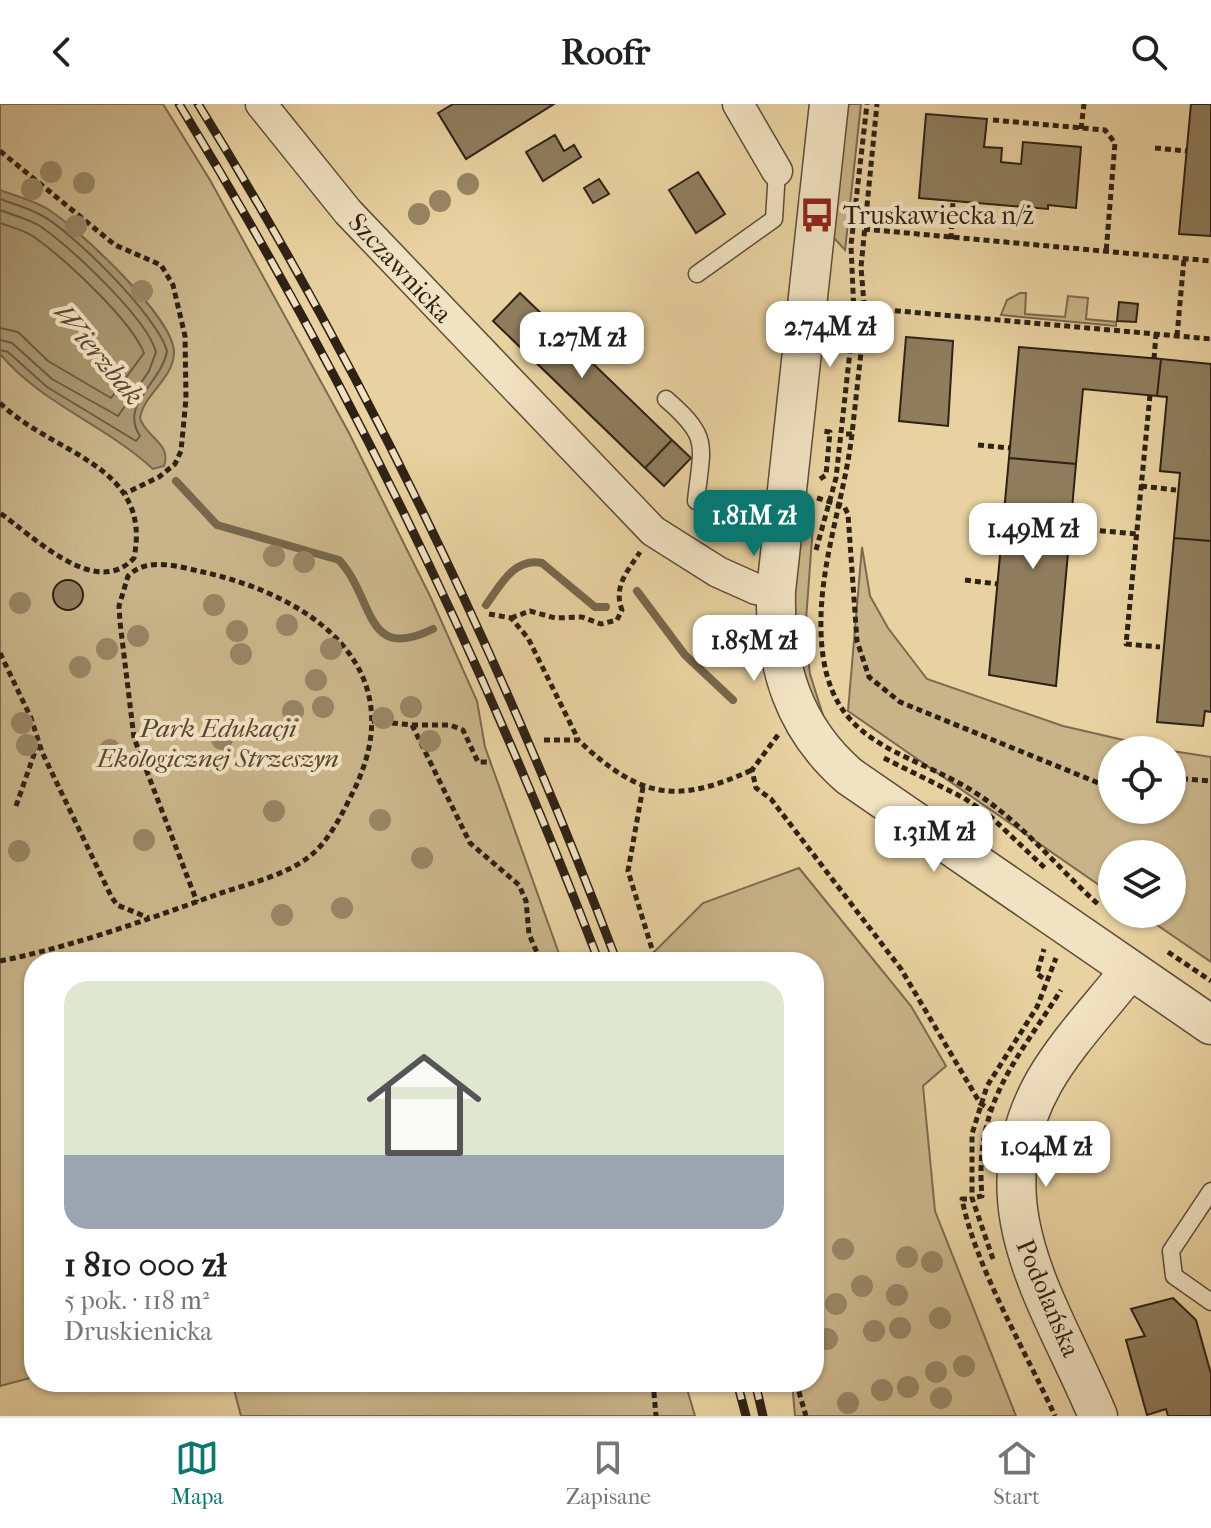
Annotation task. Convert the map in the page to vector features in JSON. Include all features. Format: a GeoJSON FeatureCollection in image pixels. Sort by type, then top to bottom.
{"type":"FeatureCollection","features":[{"type":"Feature","properties":{"kind":"street","name":"Szczawnicka"},"geometry":{"type":"LineString","coordinates":[[261,104],[377,244],[653,531],[718,572],[756,589],[776,591]]}},
{"type":"Feature","properties":{"kind":"street"},"geometry":{"type":"LineString","coordinates":[[738,104],[777,171]]}},
{"type":"Feature","properties":{"kind":"street"},"geometry":{"type":"LineString","coordinates":[[829,104],[776,591],[775,630],[779,658],[799,716],[815,742],[849,776],[1211,1025]]}},
{"type":"Feature","properties":{"kind":"street","name":"Podolańska"},"geometry":{"type":"LineString","coordinates":[[1098,1416],[1023,1247],[1015,1196],[1016,1168],[1026,1124],[1046,1080],[1130,970]]}},
{"type":"Feature","properties":{"kind":"lane"},"geometry":{"type":"LineString","coordinates":[[697,274],[774,219],[777,171]]}},
{"type":"Feature","properties":{"kind":"lane"},"geometry":{"type":"LineString","coordinates":[[666,399],[695,423],[701,443],[696,501]]}},
{"type":"Feature","properties":{"kind":"lane"},"geometry":{"type":"LineString","coordinates":[[1211,1191],[1171,1251],[1174,1276],[1211,1302]]}},
{"type":"Feature","properties":{"kind":"path"},"geometry":{"type":"LineString","coordinates":[[815,555],[836,478],[854,315],[851,245],[867,104]]}},
{"type":"Feature","properties":{"kind":"path"},"geometry":{"type":"LineString","coordinates":[[877,104],[861,267],[865,308],[839,504],[825,558],[821,632],[826,671],[849,722],[889,752],[945,775],[998,808],[1098,902]]}},
{"type":"Feature","properties":{"kind":"path"},"geometry":{"type":"LineString","coordinates":[[1081,129],[1084,104]]}},
{"type":"Feature","properties":{"kind":"path"},"geometry":{"type":"LineString","coordinates":[[993,120],[1105,130],[1115,143],[1106,253]]}},
{"type":"Feature","properties":{"kind":"path"},"geometry":{"type":"LineString","coordinates":[[1155,148],[1187,151]]}},
{"type":"Feature","properties":{"kind":"path"},"geometry":{"type":"LineString","coordinates":[[0,151],[115,245],[161,265],[173,285],[185,336],[181,451],[175,464],[159,477],[126,493]]}},
{"type":"Feature","properties":{"kind":"path"},"geometry":{"type":"LineString","coordinates":[[951,239],[953,201]]}},
{"type":"Feature","properties":{"kind":"path"},"geometry":{"type":"LineString","coordinates":[[864,229],[1211,261]]}},
{"type":"Feature","properties":{"kind":"path"},"geometry":{"type":"LineString","coordinates":[[1177,336],[1184,259]]}},
{"type":"Feature","properties":{"kind":"path"},"geometry":{"type":"LineString","coordinates":[[865,308],[1211,339]]}},
{"type":"Feature","properties":{"kind":"path"},"geometry":{"type":"LineString","coordinates":[[1154,359],[1156,334]]}},
{"type":"Feature","properties":{"kind":"path"},"geometry":{"type":"LineString","coordinates":[[1150,395],[1126,644],[1160,647]]}},
{"type":"Feature","properties":{"kind":"path"},"geometry":{"type":"LineString","coordinates":[[0,403],[46,438],[108,473],[126,493],[136,546],[134,558],[113,572],[97,573],[77,566],[0,513]]}},
{"type":"Feature","properties":{"kind":"path"},"geometry":{"type":"LineString","coordinates":[[978,445],[1010,448]]}},
{"type":"Feature","properties":{"kind":"path"},"geometry":{"type":"LineString","coordinates":[[1141,486],[1176,490]]}},
{"type":"Feature","properties":{"kind":"path"},"geometry":{"type":"LineString","coordinates":[[828,499],[839,504],[848,514],[857,641],[875,685],[900,702],[1098,783]]}},
{"type":"Feature","properties":{"kind":"path"},"geometry":{"type":"LineString","coordinates":[[1070,528],[1137,534]]}},
{"type":"Feature","properties":{"kind":"path"},"geometry":{"type":"LineString","coordinates":[[489,614],[511,618],[530,611],[555,618],[582,617],[601,624],[617,620],[622,610],[617,597],[619,585],[653,531]]}},
{"type":"Feature","properties":{"kind":"path"},"geometry":{"type":"LineString","coordinates":[[31,952],[197,902],[282,871],[314,853],[336,822],[360,777],[367,756],[372,721],[370,702],[358,665],[316,617],[262,588],[233,578],[157,564],[133,572],[123,588],[119,606],[132,725],[197,902]]}},
{"type":"Feature","properties":{"kind":"path"},"geometry":{"type":"LineString","coordinates":[[127,565],[133,572]]}},
{"type":"Feature","properties":{"kind":"path"},"geometry":{"type":"LineString","coordinates":[[965,580],[998,584]]}},
{"type":"Feature","properties":{"kind":"path"},"geometry":{"type":"LineString","coordinates":[[511,618],[528,638],[578,740],[598,759],[643,787],[679,793],[711,789],[752,770],[782,729],[799,716]]}},
{"type":"Feature","properties":{"kind":"path"},"geometry":{"type":"LineString","coordinates":[[0,653],[111,896],[117,905],[150,918]]}},
{"type":"Feature","properties":{"kind":"path"},"geometry":{"type":"LineString","coordinates":[[372,721],[450,725],[463,730],[478,762],[491,762]]}},
{"type":"Feature","properties":{"kind":"path"},"geometry":{"type":"LineString","coordinates":[[412,725],[470,843],[519,885],[526,901],[529,934],[537,952]]}},
{"type":"Feature","properties":{"kind":"path"},"geometry":{"type":"LineString","coordinates":[[544,740],[578,740]]}},
{"type":"Feature","properties":{"kind":"path"},"geometry":{"type":"LineString","coordinates":[[16,806],[39,742]]}},
{"type":"Feature","properties":{"kind":"path"},"geometry":{"type":"LineString","coordinates":[[752,770],[756,788],[771,799],[901,969],[980,1103],[989,1109]]}},
{"type":"Feature","properties":{"kind":"path"},"geometry":{"type":"LineString","coordinates":[[1186,779],[1211,781]]}},
{"type":"Feature","properties":{"kind":"path"},"geometry":{"type":"LineString","coordinates":[[643,787],[628,871],[653,952]]}},
{"type":"Feature","properties":{"kind":"path"},"geometry":{"type":"LineString","coordinates":[[1037,1007],[1057,957],[1065,946]]}},
{"type":"Feature","properties":{"kind":"path"},"geometry":{"type":"LineString","coordinates":[[1163,949],[1211,981]]}},
{"type":"Feature","properties":{"kind":"path"},"geometry":{"type":"LineString","coordinates":[[0,961],[24,954]]}},
{"type":"Feature","properties":{"kind":"path"},"geometry":{"type":"LineString","coordinates":[[1196,982],[1211,971]]}},
{"type":"Feature","properties":{"kind":"path"},"geometry":{"type":"LineString","coordinates":[[1052,984],[1068,996]]}},
{"type":"Feature","properties":{"kind":"path"},"geometry":{"type":"LineString","coordinates":[[1056,998],[1061,990]]}},
{"type":"Feature","properties":{"kind":"path"},"geometry":{"type":"LineString","coordinates":[[967,1199],[962,1199],[965,1214],[979,1254],[1055,1416]]}},
{"type":"Feature","properties":{"kind":"path"},"geometry":{"type":"LineString","coordinates":[[654,1392],[656,1416]]}},
{"type":"Feature","properties":{"kind":"path"},"geometry":{"type":"LineString","coordinates":[[799,1392],[806,1416]]}},
{"type":"Feature","properties":{"kind":"green space","name":"Park Edukacji Ekologicznej Strzeszyn"},"geometry":{"type":"Polygon","coordinates":[[[0,104],[163,104],[210,180],[348,431],[431,598],[477,701],[485,747],[558,952],[24,952],[24,1380],[0,1386],[0,104]]]}},
{"type":"Feature","properties":{"kind":"green space"},"geometry":{"type":"Polygon","coordinates":[[[842,104],[861,104],[845,250],[833,237],[842,104]]]}},
{"type":"Feature","properties":{"kind":"green space"},"geometry":{"type":"Polygon","coordinates":[[[1026,293],[1025,314],[1065,317],[1068,296],[1088,298],[1086,319],[1116,322],[1116,326],[1001,315],[1007,300],[1026,293]]]}},
{"type":"Feature","properties":{"kind":"green space"},"geometry":{"type":"Polygon","coordinates":[[[799,501],[814,512],[805,634],[810,674],[827,728],[813,704],[792,634],[799,501]]]}},
{"type":"Feature","properties":{"kind":"green space"},"geometry":{"type":"Polygon","coordinates":[[[862,547],[870,596],[888,628],[927,679],[1063,726],[1106,736],[1098,736],[1098,824],[1186,824],[1186,753],[1211,757],[1211,962],[1161,928],[1186,928],[1186,840],[1098,840],[1098,884],[848,711],[862,547]]]}},
{"type":"Feature","properties":{"kind":"green space"},"geometry":{"type":"Polygon","coordinates":[[[799,868],[911,1006],[946,1066],[923,1086],[935,1211],[1016,1416],[795,1416],[793,1392],[824,1392],[824,952],[654,952],[703,903],[799,868]]]}},
{"type":"Feature","properties":{"kind":"green space"},"geometry":{"type":"Polygon","coordinates":[[[235,1392],[688,1392],[695,1416],[241,1416],[235,1392]]]}},
{"type":"Feature","properties":{"kind":"water"},"geometry":{"type":"Polygon","coordinates":[[[0,190],[41,205],[79,234],[143,298],[171,339],[172,363],[140,418],[162,446],[166,458],[164,466],[153,469],[35,387],[0,354],[0,190]]]}},
{"type":"Feature","properties":{"kind":"building"},"geometry":{"type":"Polygon","coordinates":[[[453,104],[554,104],[466,159],[438,113],[453,104]]]}},
{"type":"Feature","properties":{"kind":"building"},"geometry":{"type":"Polygon","coordinates":[[[1191,104],[1211,104],[1211,236],[1179,234],[1191,104]]]}},
{"type":"Feature","properties":{"kind":"building"},"geometry":{"type":"Polygon","coordinates":[[[926,114],[987,119],[984,147],[1002,148],[1001,162],[1021,164],[1023,142],[1081,147],[1076,208],[1048,205],[1048,209],[919,198],[926,114]]]}},
{"type":"Feature","properties":{"kind":"building"},"geometry":{"type":"Polygon","coordinates":[[[555,135],[564,151],[574,145],[581,157],[543,181],[526,152],[555,135]]]}},
{"type":"Feature","properties":{"kind":"building"},"geometry":{"type":"Polygon","coordinates":[[[698,172],[725,214],[696,233],[669,190],[698,172]]]}},
{"type":"Feature","properties":{"kind":"building"},"geometry":{"type":"Polygon","coordinates":[[[599,179],[609,194],[593,203],[584,188],[599,179]]]}},
{"type":"Feature","properties":{"kind":"building"},"geometry":{"type":"Polygon","coordinates":[[[520,293],[672,440],[645,468],[493,321],[520,293]]]}},
{"type":"Feature","properties":{"kind":"building"},"geometry":{"type":"Polygon","coordinates":[[[1119,302],[1138,304],[1136,322],[1117,321],[1119,302]]]}},
{"type":"Feature","properties":{"kind":"building"},"geometry":{"type":"Polygon","coordinates":[[[906,337],[953,341],[948,426],[899,421],[906,337]]]}},
{"type":"Feature","properties":{"kind":"building"},"geometry":{"type":"Polygon","coordinates":[[[1019,347],[1161,359],[1157,396],[1083,389],[1076,464],[1009,458],[1019,347]]]}},
{"type":"Feature","properties":{"kind":"building"},"geometry":{"type":"Polygon","coordinates":[[[1161,359],[1211,364],[1211,541],[1174,538],[1180,473],[1160,471],[1167,397],[1157,396],[1161,359]]]}},
{"type":"Feature","properties":{"kind":"building"},"geometry":{"type":"Polygon","coordinates":[[[672,440],[691,458],[664,486],[645,468],[672,440]]]}},
{"type":"Feature","properties":{"kind":"building"},"geometry":{"type":"Polygon","coordinates":[[[1009,458],[1076,464],[1056,686],[989,675],[1009,458]]]}},
{"type":"Feature","properties":{"kind":"building"},"geometry":{"type":"Polygon","coordinates":[[[1174,538],[1211,541],[1211,712],[1205,711],[1203,726],[1157,722],[1174,538]]]}},
{"type":"Feature","properties":{"kind":"building"},"geometry":{"type":"Polygon","coordinates":[[[68,580],[78,585],[83,595],[78,605],[68,610],[58,605],[53,595],[58,585],[68,580]]]}},
{"type":"Feature","properties":{"kind":"building"},"geometry":{"type":"Polygon","coordinates":[[[1173,1298],[1196,1320],[1211,1374],[1211,1416],[1168,1416],[1166,1409],[1147,1415],[1126,1340],[1145,1336],[1131,1309],[1173,1298]]]}},
{"type":"Feature","properties":{"kind":"waterway","name":"Wierzbak"},"geometry":{"type":"LineString","coordinates":[[176,481],[217,525],[339,560],[382,632],[394,638],[411,637],[433,629]]}},
{"type":"Feature","properties":{"kind":"waterway","name":"Wierzbak"},"geometry":{"type":"LineString","coordinates":[[486,605],[509,575],[523,564],[532,562],[542,563],[595,607],[606,607]]}},
{"type":"Feature","properties":{"kind":"waterway","name":"Wierzbak"},"geometry":{"type":"LineString","coordinates":[[637,591],[685,655],[733,700]]}},
{"type":"Feature","properties":{"kind":"railway"},"geometry":{"type":"LineString","coordinates":[[179,104],[299,311],[409,523],[509,740],[595,952]]}},
{"type":"Feature","properties":{"kind":"railway"},"geometry":{"type":"LineString","coordinates":[[198,104],[318,310],[428,523],[527,740],[613,952]]}},
{"type":"Feature","properties":{"kind":"railway"},"geometry":{"type":"LineString","coordinates":[[740,1392],[746,1416]]}},
{"type":"Feature","properties":{"kind":"railway"},"geometry":{"type":"LineString","coordinates":[[757,1392],[763,1416]]}},
{"type":"Feature","properties":{"kind":"place","name":"Truskawiecka n/ż"},"geometry":{"type":"Point","coordinates":[817,215]}}]}
